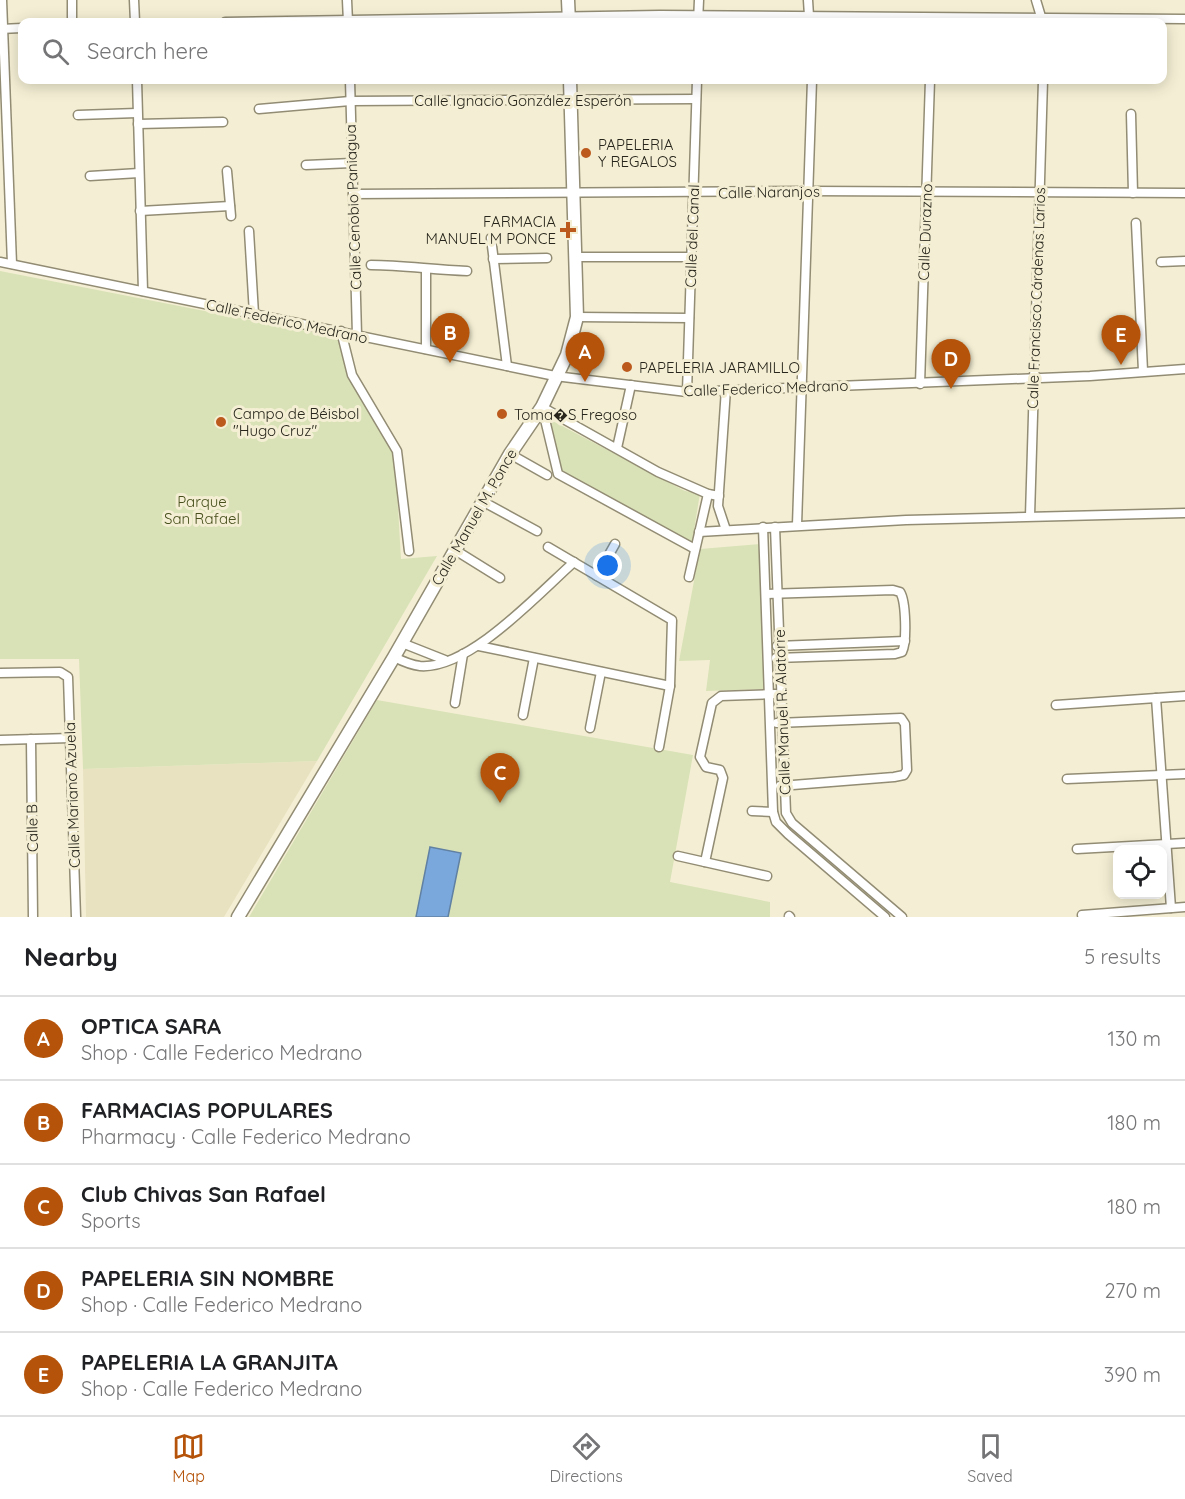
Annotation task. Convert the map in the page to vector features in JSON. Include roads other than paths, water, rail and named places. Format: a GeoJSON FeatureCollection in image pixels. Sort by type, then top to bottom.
{"type":"FeatureCollection","features":[{"type":"Feature","properties":{"kind":"street"},"geometry":{"type":"LineString","coordinates":[[2,0],[1,29],[12,264]]}},
{"type":"Feature","properties":{"kind":"street"},"geometry":{"type":"LineString","coordinates":[[72,0],[72,18]]}},
{"type":"Feature","properties":{"kind":"street"},"geometry":{"type":"LineString","coordinates":[[134,0],[135,18]]}},
{"type":"Feature","properties":{"kind":"street"},"geometry":{"type":"LineString","coordinates":[[347,0],[348,18]]}},
{"type":"Feature","properties":{"kind":"street"},"geometry":{"type":"LineString","coordinates":[[568,0],[569,18]]}},
{"type":"Feature","properties":{"kind":"street"},"geometry":{"type":"LineString","coordinates":[[699,0],[699,18]]}},
{"type":"Feature","properties":{"kind":"street"},"geometry":{"type":"LineString","coordinates":[[808,0],[810,18]]}},
{"type":"Feature","properties":{"kind":"street"},"geometry":{"type":"LineString","coordinates":[[1036,0],[1041,18]]}},
{"type":"Feature","properties":{"kind":"street"},"geometry":{"type":"LineString","coordinates":[[1167,19],[1185,19]]}},
{"type":"Feature","properties":{"kind":"street"},"geometry":{"type":"LineString","coordinates":[[1,29],[18,28]]}},
{"type":"Feature","properties":{"kind":"street"},"geometry":{"type":"LineString","coordinates":[[137,84],[143,291]]}},
{"type":"Feature","properties":{"kind":"street","name":"Calle Cenobio Paniagua"},"geometry":{"type":"LineString","coordinates":[[350,84],[357,335]]}},
{"type":"Feature","properties":{"kind":"street","name":"Calle Manuel M. Ponce"},"geometry":{"type":"LineString","coordinates":[[238,917],[394,657],[510,454],[542,407],[573,339],[577,317],[570,84]]}},
{"type":"Feature","properties":{"kind":"street","name":"Calle del Canal"},"geometry":{"type":"LineString","coordinates":[[687,392],[697,84]]}},
{"type":"Feature","properties":{"kind":"street"},"geometry":{"type":"LineString","coordinates":[[797,525],[812,84]]}},
{"type":"Feature","properties":{"kind":"street","name":"Calle Durazno"},"geometry":{"type":"LineString","coordinates":[[920,384],[930,84]]}},
{"type":"Feature","properties":{"kind":"street","name":"Calle Francisco Cárdenas Larios"},"geometry":{"type":"LineString","coordinates":[[1030,516],[1043,84]]}},
{"type":"Feature","properties":{"kind":"street","name":"Calle Ignacio González Esperón"},"geometry":{"type":"LineString","coordinates":[[259,109],[350,101],[696,99]]}},
{"type":"Feature","properties":{"kind":"street"},"geometry":{"type":"LineString","coordinates":[[78,115],[137,113]]}},
{"type":"Feature","properties":{"kind":"street"},"geometry":{"type":"LineString","coordinates":[[1131,114],[1133,193]]}},
{"type":"Feature","properties":{"kind":"street"},"geometry":{"type":"LineString","coordinates":[[138,124],[223,122]]}},
{"type":"Feature","properties":{"kind":"street"},"geometry":{"type":"LineString","coordinates":[[306,165],[352,163]]}},
{"type":"Feature","properties":{"kind":"street"},"geometry":{"type":"LineString","coordinates":[[227,171],[231,216]]}},
{"type":"Feature","properties":{"kind":"street"},"geometry":{"type":"LineString","coordinates":[[90,176],[139,173]]}},
{"type":"Feature","properties":{"kind":"street","name":"Calle Naranjos"},"geometry":{"type":"LineString","coordinates":[[353,194],[809,191],[1185,192]]}},
{"type":"Feature","properties":{"kind":"street"},"geometry":{"type":"LineString","coordinates":[[140,211],[230,206]]}},
{"type":"Feature","properties":{"kind":"street"},"geometry":{"type":"LineString","coordinates":[[1136,224],[1143,370]]}},
{"type":"Feature","properties":{"kind":"street"},"geometry":{"type":"LineString","coordinates":[[249,231],[254,314]]}},
{"type":"Feature","properties":{"kind":"street"},"geometry":{"type":"LineString","coordinates":[[491,238],[507,366]]}},
{"type":"Feature","properties":{"kind":"street"},"geometry":{"type":"LineString","coordinates":[[576,257],[692,257]]}},
{"type":"Feature","properties":{"kind":"street"},"geometry":{"type":"LineString","coordinates":[[493,259],[547,258]]}},
{"type":"Feature","properties":{"kind":"street"},"geometry":{"type":"LineString","coordinates":[[1161,262],[1185,261]]}},
{"type":"Feature","properties":{"kind":"street","name":"Calle Federico Medrano"},"geometry":{"type":"LineString","coordinates":[[0,262],[555,376],[687,392],[920,384],[1185,369]]}},
{"type":"Feature","properties":{"kind":"street"},"geometry":{"type":"LineString","coordinates":[[371,265],[416,266],[426,269],[466,271]]}},
{"type":"Feature","properties":{"kind":"street"},"geometry":{"type":"LineString","coordinates":[[426,269],[426,349]]}},
{"type":"Feature","properties":{"kind":"street"},"geometry":{"type":"LineString","coordinates":[[577,317],[689,318]]}},
{"type":"Feature","properties":{"kind":"street"},"geometry":{"type":"LineString","coordinates":[[341,331],[352,375],[397,450],[409,551]]}},
{"type":"Feature","properties":{"kind":"street"},"geometry":{"type":"LineString","coordinates":[[617,448],[631,385]]}},
{"type":"Feature","properties":{"kind":"street"},"geometry":{"type":"LineString","coordinates":[[726,389],[719,496],[719,513],[726,530]]}},
{"type":"Feature","properties":{"kind":"street"},"geometry":{"type":"LineString","coordinates":[[542,407],[658,472],[708,494],[719,496]]}},
{"type":"Feature","properties":{"kind":"street"},"geometry":{"type":"LineString","coordinates":[[542,407],[558,474],[695,549]]}},
{"type":"Feature","properties":{"kind":"street"},"geometry":{"type":"LineString","coordinates":[[510,454],[547,475]]}},
{"type":"Feature","properties":{"kind":"street"},"geometry":{"type":"LineString","coordinates":[[689,577],[708,494]]}},
{"type":"Feature","properties":{"kind":"street"},"geometry":{"type":"LineString","coordinates":[[482,501],[537,531]]}},
{"type":"Feature","properties":{"kind":"street"},"geometry":{"type":"LineString","coordinates":[[699,532],[797,525],[1185,513]]}},
{"type":"Feature","properties":{"kind":"street","name":"Calle Manuel R. Alatorre"},"geometry":{"type":"LineString","coordinates":[[775,526],[783,786],[786,813],[792,823],[902,917]]}},
{"type":"Feature","properties":{"kind":"street","name":"Calle Manuel R. Alatorre"},"geometry":{"type":"LineString","coordinates":[[763,527],[769,658],[771,787],[776,822],[885,917]]}},
{"type":"Feature","properties":{"kind":"street"},"geometry":{"type":"LineString","coordinates":[[597,576],[615,544]]}},
{"type":"Feature","properties":{"kind":"street"},"geometry":{"type":"LineString","coordinates":[[548,547],[670,617],[673,626],[670,686],[660,747]]}},
{"type":"Feature","properties":{"kind":"street"},"geometry":{"type":"LineString","coordinates":[[455,550],[500,578]]}},
{"type":"Feature","properties":{"kind":"street"},"geometry":{"type":"LineString","coordinates":[[394,657],[418,666],[446,660],[479,646],[574,562]]}},
{"type":"Feature","properties":{"kind":"street"},"geometry":{"type":"LineString","coordinates":[[766,594],[897,590],[903,599],[905,641],[903,652],[895,654],[769,658]]}},
{"type":"Feature","properties":{"kind":"street"},"geometry":{"type":"LineString","coordinates":[[768,647],[905,641]]}},
{"type":"Feature","properties":{"kind":"street"},"geometry":{"type":"LineString","coordinates":[[402,643],[446,660]]}},
{"type":"Feature","properties":{"kind":"street"},"geometry":{"type":"LineString","coordinates":[[479,646],[670,686]]}},
{"type":"Feature","properties":{"kind":"street"},"geometry":{"type":"LineString","coordinates":[[455,703],[463,654]]}},
{"type":"Feature","properties":{"kind":"street"},"geometry":{"type":"LineString","coordinates":[[523,715],[534,658]]}},
{"type":"Feature","properties":{"kind":"street","name":"Calle Mariano Azuela"},"geometry":{"type":"LineString","coordinates":[[0,673],[60,672],[66,674],[71,738],[76,917]]}},
{"type":"Feature","properties":{"kind":"street"},"geometry":{"type":"LineString","coordinates":[[590,728],[601,672]]}},
{"type":"Feature","properties":{"kind":"street"},"geometry":{"type":"LineString","coordinates":[[705,862],[723,778],[720,770],[706,767],[700,758],[711,703],[721,696],[781,693]]}},
{"type":"Feature","properties":{"kind":"street"},"geometry":{"type":"LineString","coordinates":[[1056,705],[1185,696]]}},
{"type":"Feature","properties":{"kind":"street"},"geometry":{"type":"LineString","coordinates":[[1156,698],[1171,908]]}},
{"type":"Feature","properties":{"kind":"street"},"geometry":{"type":"LineString","coordinates":[[770,723],[901,718],[905,724],[907,770],[904,775],[894,777],[771,787]]}},
{"type":"Feature","properties":{"kind":"street"},"geometry":{"type":"LineString","coordinates":[[0,740],[71,738]]}},
{"type":"Feature","properties":{"kind":"street","name":"Calle B"},"geometry":{"type":"LineString","coordinates":[[31,739],[33,917]]}},
{"type":"Feature","properties":{"kind":"street"},"geometry":{"type":"LineString","coordinates":[[1067,780],[1185,774]]}},
{"type":"Feature","properties":{"kind":"street"},"geometry":{"type":"LineString","coordinates":[[752,811],[773,812]]}},
{"type":"Feature","properties":{"kind":"street"},"geometry":{"type":"LineString","coordinates":[[1077,849],[1185,843]]}},
{"type":"Feature","properties":{"kind":"street"},"geometry":{"type":"LineString","coordinates":[[678,856],[767,876]]}},
{"type":"Feature","properties":{"kind":"street"},"geometry":{"type":"LineString","coordinates":[[1082,915],[1185,907]]}},
{"type":"Feature","properties":{"kind":"water"},"geometry":{"type":"Polygon","coordinates":[[[430,847],[461,853],[448,917],[416,917],[430,847]]]}},
{"type":"Feature","properties":{"kind":"place","name":"PAPELERIA Y REGALOS"},"geometry":{"type":"Point","coordinates":[586,153]}},
{"type":"Feature","properties":{"kind":"place","name":"FARMACIA MANUEL M PONCE"},"geometry":{"type":"Point","coordinates":[568,230]}},
{"type":"Feature","properties":{"kind":"place","name":"FARMACIAS POPULARES"},"geometry":{"type":"Point","coordinates":[450,363]}},
{"type":"Feature","properties":{"kind":"place","name":"PAPELERIA LA GRANJITA"},"geometry":{"type":"Point","coordinates":[1121,365]}},
{"type":"Feature","properties":{"kind":"place","name":"PAPELERIA JARAMILLO"},"geometry":{"type":"Point","coordinates":[627,367]}},
{"type":"Feature","properties":{"kind":"place","name":"OPTICA SARA"},"geometry":{"type":"Point","coordinates":[585,382]}},
{"type":"Feature","properties":{"kind":"place","name":"PAPELERIA SIN NOMBRE"},"geometry":{"type":"Point","coordinates":[951,389]}},
{"type":"Feature","properties":{"kind":"place","name":"Toma�S Fregoso"},"geometry":{"type":"Point","coordinates":[502,414]}},
{"type":"Feature","properties":{"kind":"place","name":"Campo de Béisbol \"Hugo Cruz\""},"geometry":{"type":"Point","coordinates":[221,422]}},
{"type":"Feature","properties":{"kind":"place","name":"Club Chivas San Rafael"},"geometry":{"type":"Point","coordinates":[500,803]}},
{"type":"Feature","properties":{"kind":"park label","name":"Parque San Rafael"},"geometry":{"type":"Point","coordinates":[202,510]}}]}
